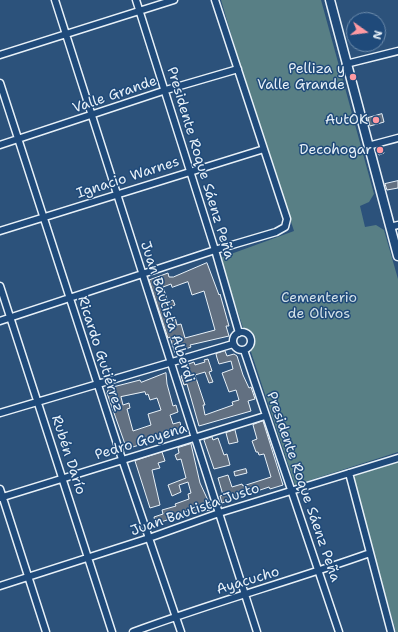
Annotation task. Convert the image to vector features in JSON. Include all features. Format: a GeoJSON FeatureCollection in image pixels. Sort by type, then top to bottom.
{"type":"FeatureCollection","features":[{"type":"Feature","properties":{"kind":"street","name":"Juan Bautista Alberdi"},"geometry":{"type":"LineString","coordinates":[[55,0],[257,632]]}},
{"type":"Feature","properties":{"kind":"street","name":"Presidente Roque Sáenz Peña"},"geometry":{"type":"LineString","coordinates":[[136,0],[166,90],[239,333]]}},
{"type":"Feature","properties":{"kind":"street"},"geometry":{"type":"LineString","coordinates":[[0,55],[174,0]]}},
{"type":"Feature","properties":{"kind":"street"},"geometry":{"type":"LineString","coordinates":[[0,321],[215,250],[276,232],[285,226],[287,219],[215,0]]}},
{"type":"Feature","properties":{"kind":"street"},"geometry":{"type":"LineString","coordinates":[[330,0],[368,146],[394,226],[398,256]]}},
{"type":"Feature","properties":{"kind":"street"},"geometry":{"type":"LineString","coordinates":[[346,64],[398,51]]}},
{"type":"Feature","properties":{"kind":"street","name":"Valle Grande"},"geometry":{"type":"LineString","coordinates":[[0,145],[92,116],[166,90],[238,69]]}},
{"type":"Feature","properties":{"kind":"street","name":"Ricardo Gutiérrez"},"geometry":{"type":"LineString","coordinates":[[0,83],[122,460],[181,632]]}},
{"type":"Feature","properties":{"kind":"street"},"geometry":{"type":"LineString","coordinates":[[368,146],[398,138]]}},
{"type":"Feature","properties":{"kind":"street","name":"Ignacio Warnes"},"geometry":{"type":"LineString","coordinates":[[0,231],[264,149]]}},
{"type":"Feature","properties":{"kind":"street","name":"Rubén Darío"},"geometry":{"type":"LineString","coordinates":[[0,286],[112,632]]}},
{"type":"Feature","properties":{"kind":"street"},"geometry":{"type":"LineString","coordinates":[[239,333],[245,333],[250,339],[250,344],[244,350],[239,350],[234,344],[234,338],[239,333]]}},
{"type":"Feature","properties":{"kind":"street"},"geometry":{"type":"LineString","coordinates":[[0,413],[234,344]]}},
{"type":"Feature","properties":{"kind":"street","name":"Presidente Roque Sáenz Peña"},"geometry":{"type":"LineString","coordinates":[[244,350],[339,632]]}},
{"type":"Feature","properties":{"kind":"street","name":"Pedro Goyena"},"geometry":{"type":"LineString","coordinates":[[1,498],[265,416]]}},
{"type":"Feature","properties":{"kind":"street","name":"Juan Bautista Justo"},"geometry":{"type":"LineString","coordinates":[[0,586],[149,538],[219,513],[398,458]]}},
{"type":"Feature","properties":{"kind":"street"},"geometry":{"type":"LineString","coordinates":[[349,473],[391,632]]}},
{"type":"Feature","properties":{"kind":"street"},"geometry":{"type":"LineString","coordinates":[[0,489],[1,498],[29,577],[46,632]]}},
{"type":"Feature","properties":{"kind":"street","name":"Ayacucho"},"geometry":{"type":"LineString","coordinates":[[133,632],[176,616],[319,571],[370,553]]}},
{"type":"Feature","properties":{"kind":"green space","name":"Cementerio de Olivos"},"geometry":{"type":"Polygon","coordinates":[[[221,0],[321,0],[374,194],[369,202],[360,206],[365,227],[376,225],[384,230],[398,279],[398,452],[295,485],[220,258],[294,231],[241,68],[221,0]]]}},
{"type":"Feature","properties":{"kind":"green space"},"geometry":{"type":"Polygon","coordinates":[[[398,462],[398,632],[396,632],[352,476],[398,462]]]}},
{"type":"Feature","properties":{"kind":"building","name":"AutOK"},"geometry":{"type":"Polygon","coordinates":[[[382,114],[384,122],[370,126],[368,118],[382,114]]]}},
{"type":"Feature","properties":{"kind":"building","name":"Decohogar"},"geometry":{"type":"Polygon","coordinates":[[[382,147],[384,153],[379,155],[376,148],[382,147]]]}},
{"type":"Feature","properties":{"kind":"building"},"geometry":{"type":"Polygon","coordinates":[[[398,181],[398,188],[387,190],[385,184],[398,181]]]}},
{"type":"Feature","properties":{"kind":"building"},"geometry":{"type":"Polygon","coordinates":[[[207,263],[219,295],[220,294],[229,326],[226,326],[229,336],[190,345],[191,347],[175,353],[170,337],[168,338],[149,280],[168,273],[169,277],[173,277],[207,263]],[[188,282],[172,287],[171,284],[163,287],[168,302],[173,300],[175,305],[168,308],[171,318],[175,317],[177,325],[181,324],[185,338],[215,330],[204,291],[192,295],[188,282]]]}},
{"type":"Feature","properties":{"kind":"building"},"geometry":{"type":"Polygon","coordinates":[[[225,351],[227,356],[234,354],[237,356],[243,375],[249,388],[251,387],[255,399],[248,401],[251,411],[199,426],[187,384],[184,385],[181,376],[189,373],[186,365],[194,362],[195,365],[205,362],[204,360],[208,359],[212,371],[209,372],[213,382],[209,383],[205,372],[195,375],[205,405],[203,405],[205,415],[233,405],[232,402],[239,400],[236,390],[229,392],[222,373],[233,369],[231,361],[219,364],[216,354],[225,351]]]}},
{"type":"Feature","properties":{"kind":"building"},"geometry":{"type":"Polygon","coordinates":[[[166,373],[167,384],[173,406],[176,405],[178,412],[170,415],[173,424],[180,422],[182,432],[176,434],[175,430],[167,432],[168,434],[159,437],[160,439],[143,442],[143,444],[129,448],[126,447],[107,393],[109,388],[140,380],[141,382],[166,373]],[[145,392],[121,397],[123,405],[129,403],[130,408],[127,409],[133,431],[151,425],[148,414],[161,410],[157,398],[150,400],[148,394],[146,395],[145,392]]]}},
{"type":"Feature","properties":{"kind":"building"},"geometry":{"type":"Polygon","coordinates":[[[263,421],[283,485],[270,489],[269,487],[222,503],[220,496],[223,495],[218,478],[228,475],[232,487],[242,484],[243,486],[271,477],[264,454],[259,455],[258,452],[256,452],[252,441],[257,439],[253,425],[263,421]]]}},
{"type":"Feature","properties":{"kind":"building"},"geometry":{"type":"Polygon","coordinates":[[[235,430],[238,442],[229,444],[226,433],[235,430]]]}},
{"type":"Feature","properties":{"kind":"building"},"geometry":{"type":"Polygon","coordinates":[[[212,437],[213,440],[218,438],[224,455],[227,454],[230,465],[214,469],[204,440],[212,437]]]}},
{"type":"Feature","properties":{"kind":"building"},"geometry":{"type":"Polygon","coordinates":[[[191,444],[200,483],[211,507],[210,510],[189,514],[188,511],[178,514],[179,516],[158,523],[155,522],[154,517],[163,514],[162,510],[176,506],[175,504],[189,499],[188,494],[191,493],[188,482],[179,485],[181,492],[172,496],[168,485],[186,478],[181,459],[177,460],[175,455],[179,453],[178,448],[191,444]]]}},
{"type":"Feature","properties":{"kind":"building"},"geometry":{"type":"Polygon","coordinates":[[[162,452],[165,461],[158,463],[160,468],[152,470],[160,505],[150,508],[135,461],[162,452]]]}},
{"type":"Feature","properties":{"kind":"building"},"geometry":{"type":"Polygon","coordinates":[[[246,469],[247,473],[235,476],[234,472],[246,469]]]}},
{"type":"Feature","properties":{"kind":"place","name":"Pelliza y Valle Grande"},"geometry":{"type":"Point","coordinates":[353,77]}},
{"type":"Feature","properties":{"kind":"place","name":"AutOK"},"geometry":{"type":"Point","coordinates":[376,120]}},
{"type":"Feature","properties":{"kind":"place","name":"Decohogar"},"geometry":{"type":"Point","coordinates":[380,150]}}]}
